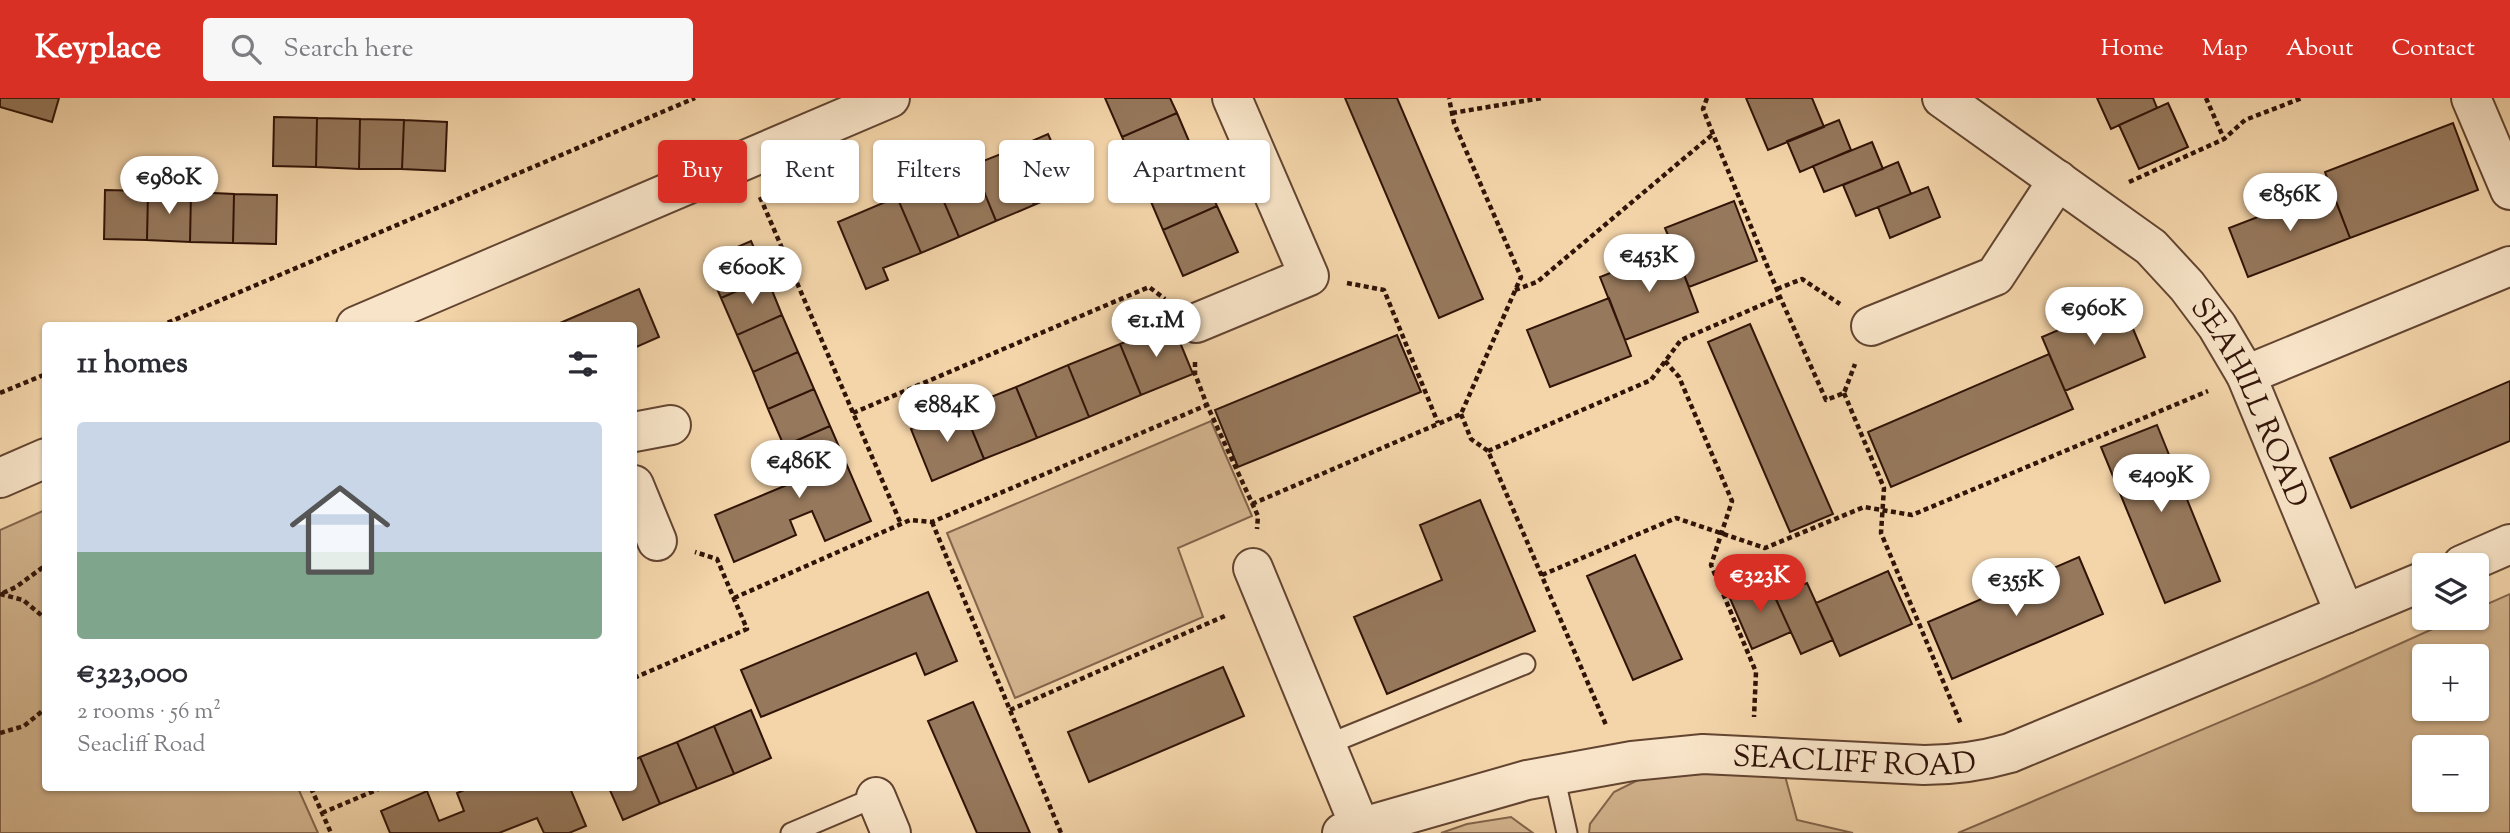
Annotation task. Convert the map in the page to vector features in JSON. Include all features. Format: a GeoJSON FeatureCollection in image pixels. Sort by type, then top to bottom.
{"type":"FeatureCollection","features":[{"type":"Feature","properties":{"kind":"street"},"geometry":{"type":"LineString","coordinates":[[747,159],[890,98]]}},
{"type":"Feature","properties":{"kind":"street"},"geometry":{"type":"LineString","coordinates":[[1196,323],[1309,276],[1233,98]]}},
{"type":"Feature","properties":{"kind":"street","name":"SEAHILL ROAD"},"geometry":{"type":"LineString","coordinates":[[1942,98],[2151,247],[2187,286],[2217,326],[2246,375],[2344,614]]}},
{"type":"Feature","properties":{"kind":"street"},"geometry":{"type":"LineString","coordinates":[[2471,98],[2510,190]]}},
{"type":"Feature","properties":{"kind":"street"},"geometry":{"type":"LineString","coordinates":[[1871,326],[1995,276],[2057,180]]}},
{"type":"Feature","properties":{"kind":"street"},"geometry":{"type":"LineString","coordinates":[[365,322],[658,197]]}},
{"type":"Feature","properties":{"kind":"street"},"geometry":{"type":"LineString","coordinates":[[2246,375],[2510,266]]}},
{"type":"Feature","properties":{"kind":"street"},"geometry":{"type":"LineString","coordinates":[[637,431],[671,425]]}},
{"type":"Feature","properties":{"kind":"street"},"geometry":{"type":"LineString","coordinates":[[0,478],[42,460]]}},
{"type":"Feature","properties":{"kind":"street"},"geometry":{"type":"LineString","coordinates":[[637,492],[657,541]]}},
{"type":"Feature","properties":{"kind":"street"},"geometry":{"type":"LineString","coordinates":[[2489,553],[2510,544]]}},
{"type":"Feature","properties":{"kind":"street"},"geometry":{"type":"LineString","coordinates":[[1260,583],[1326,745],[1351,830]]}},
{"type":"Feature","properties":{"kind":"street","name":"SEACLIFF ROAD"},"geometry":{"type":"LineString","coordinates":[[1351,830],[1491,789],[1554,775],[1669,757],[1703,754],[1924,765],[1972,762],[2010,753],[2412,586]]}},
{"type":"Feature","properties":{"kind":"street"},"geometry":{"type":"LineString","coordinates":[[876,797],[891,833]]}},
{"type":"Feature","properties":{"kind":"lane"},"geometry":{"type":"LineString","coordinates":[[1326,745],[1525,664]]}},
{"type":"Feature","properties":{"kind":"lane"},"geometry":{"type":"LineString","coordinates":[[1554,775],[1567,833]]}},
{"type":"Feature","properties":{"kind":"lane"},"geometry":{"type":"LineString","coordinates":[[791,833],[876,797]]}},
{"type":"Feature","properties":{"kind":"path"},"geometry":{"type":"LineString","coordinates":[[169,322],[695,98]]}},
{"type":"Feature","properties":{"kind":"path"},"geometry":{"type":"LineString","coordinates":[[1449,98],[1454,123],[1521,277],[1461,414],[1471,439],[1488,451],[1594,697]]}},
{"type":"Feature","properties":{"kind":"path"},"geometry":{"type":"LineString","coordinates":[[1452,113],[1542,98]]}},
{"type":"Feature","properties":{"kind":"path"},"geometry":{"type":"LineString","coordinates":[[1706,98],[1703,108],[1713,134],[1826,400],[1844,393]]}},
{"type":"Feature","properties":{"kind":"path"},"geometry":{"type":"LineString","coordinates":[[2206,98],[2224,139]]}},
{"type":"Feature","properties":{"kind":"path"},"geometry":{"type":"LineString","coordinates":[[2104,213],[2131,180],[2224,139],[2245,120],[2302,98]]}},
{"type":"Feature","properties":{"kind":"path"},"geometry":{"type":"LineString","coordinates":[[1514,291],[1537,282],[1713,134]]}},
{"type":"Feature","properties":{"kind":"path"},"geometry":{"type":"LineString","coordinates":[[747,167],[901,524]]}},
{"type":"Feature","properties":{"kind":"path"},"geometry":{"type":"LineString","coordinates":[[1309,276],[1384,290],[1438,423]]}},
{"type":"Feature","properties":{"kind":"path"},"geometry":{"type":"LineString","coordinates":[[1777,289],[1802,279],[1871,326],[1844,393],[1884,488],[1881,533],[1964,730],[1972,762]]}},
{"type":"Feature","properties":{"kind":"path"},"geometry":{"type":"LineString","coordinates":[[853,413],[1149,286],[1196,323],[1195,374],[1258,516],[1260,583],[1010,710]]}},
{"type":"Feature","properties":{"kind":"path"},"geometry":{"type":"LineString","coordinates":[[1488,451],[1651,380],[1681,340],[1780,297]]}},
{"type":"Feature","properties":{"kind":"path"},"geometry":{"type":"LineString","coordinates":[[1665,361],[1679,377],[1732,501],[1711,565],[1756,672],[1752,757]]}},
{"type":"Feature","properties":{"kind":"path"},"geometry":{"type":"LineString","coordinates":[[1542,575],[1676,518],[1765,548],[1864,507],[1912,515],[2246,375]]}},
{"type":"Feature","properties":{"kind":"path"},"geometry":{"type":"LineString","coordinates":[[0,393],[42,376]]}},
{"type":"Feature","properties":{"kind":"path"},"geometry":{"type":"LineString","coordinates":[[734,598],[909,520],[932,522],[1207,405]]}},
{"type":"Feature","properties":{"kind":"path"},"geometry":{"type":"LineString","coordinates":[[1252,504],[1461,414]]}},
{"type":"Feature","properties":{"kind":"path"},"geometry":{"type":"LineString","coordinates":[[932,522],[1061,833]]}},
{"type":"Feature","properties":{"kind":"path"},"geometry":{"type":"LineString","coordinates":[[637,677],[747,629],[717,559],[657,541]]}},
{"type":"Feature","properties":{"kind":"path"},"geometry":{"type":"LineString","coordinates":[[1,594],[16,587],[42,568]]}},
{"type":"Feature","properties":{"kind":"path"},"geometry":{"type":"LineString","coordinates":[[1,594],[23,600],[42,616]]}},
{"type":"Feature","properties":{"kind":"path"},"geometry":{"type":"LineString","coordinates":[[0,733],[24,726],[42,711]]}},
{"type":"Feature","properties":{"kind":"path"},"geometry":{"type":"LineString","coordinates":[[312,791],[331,833]]}},
{"type":"Feature","properties":{"kind":"path"},"geometry":{"type":"LineString","coordinates":[[322,813],[374,791]]}},
{"type":"Feature","properties":{"kind":"shaded area"},"geometry":{"type":"Polygon","coordinates":[[[1211,421],[1252,516],[1178,548],[1203,617],[1015,698],[947,533],[1211,421]]]}},
{"type":"Feature","properties":{"kind":"shaded area"},"geometry":{"type":"Polygon","coordinates":[[[42,511],[42,791],[299,791],[318,833],[0,833],[0,530],[42,511]]]}},
{"type":"Feature","properties":{"kind":"shaded area"},"geometry":{"type":"Polygon","coordinates":[[[2510,594],[2510,833],[1958,833],[2317,681],[2430,630],[2489,630],[2489,603],[2510,594]]]}},
{"type":"Feature","properties":{"kind":"shaded area"},"geometry":{"type":"Polygon","coordinates":[[[1660,769],[1785,776],[1797,820],[1853,833],[1589,833],[1590,824],[1614,792],[1660,769]]]}},
{"type":"Feature","properties":{"kind":"shaded area"},"geometry":{"type":"Polygon","coordinates":[[[1511,817],[1533,833],[1441,833],[1467,824],[1511,817]]]}},
{"type":"Feature","properties":{"kind":"building"},"geometry":{"type":"Polygon","coordinates":[[[0,98],[59,98],[52,122],[0,107],[0,98]]]}},
{"type":"Feature","properties":{"kind":"building"},"geometry":{"type":"Polygon","coordinates":[[[1105,98],[1170,98],[1177,113],[1122,137],[1105,98]]]}},
{"type":"Feature","properties":{"kind":"building"},"geometry":{"type":"Polygon","coordinates":[[[1345,98],[1397,98],[1483,299],[1439,318],[1345,98]]]}},
{"type":"Feature","properties":{"kind":"building"},"geometry":{"type":"Polygon","coordinates":[[[1746,98],[1812,98],[1824,127],[1768,150],[1746,98]]]}},
{"type":"Feature","properties":{"kind":"building"},"geometry":{"type":"Polygon","coordinates":[[[2097,98],[2153,98],[2157,108],[2111,129],[2097,98]]]}},
{"type":"Feature","properties":{"kind":"building"},"geometry":{"type":"Polygon","coordinates":[[[2168,103],[2188,147],[2139,169],[2119,125],[2168,103]]]}},
{"type":"Feature","properties":{"kind":"building"},"geometry":{"type":"Polygon","coordinates":[[[1177,113],[1188,140],[1123,140],[1122,137],[1177,113]]]}},
{"type":"Feature","properties":{"kind":"building"},"geometry":{"type":"Polygon","coordinates":[[[274,117],[317,118],[316,167],[273,166],[274,117]]]}},
{"type":"Feature","properties":{"kind":"building"},"geometry":{"type":"Polygon","coordinates":[[[317,118],[360,119],[359,169],[316,167],[317,118]]]}},
{"type":"Feature","properties":{"kind":"building"},"geometry":{"type":"Polygon","coordinates":[[[360,119],[404,120],[402,169],[359,169],[360,119]]]}},
{"type":"Feature","properties":{"kind":"building"},"geometry":{"type":"Polygon","coordinates":[[[404,120],[447,122],[445,171],[402,169],[404,120]]]}},
{"type":"Feature","properties":{"kind":"building"},"geometry":{"type":"Polygon","coordinates":[[[1839,120],[1851,150],[1800,172],[1787,141],[1839,120]]]}},
{"type":"Feature","properties":{"kind":"building"},"geometry":{"type":"Polygon","coordinates":[[[2453,123],[2478,190],[2350,238],[2325,172],[2453,123]]]}},
{"type":"Feature","properties":{"kind":"building"},"geometry":{"type":"Polygon","coordinates":[[[1048,134],[1051,140],[1034,140],[1048,134]]]}},
{"type":"Feature","properties":{"kind":"building"},"geometry":{"type":"Polygon","coordinates":[[[1872,142],[1883,169],[1824,192],[1813,166],[1872,142]]]}},
{"type":"Feature","properties":{"kind":"building"},"geometry":{"type":"Polygon","coordinates":[[[999,155],[999,203],[1034,205],[996,221],[985,194],[985,160],[999,155]]]}},
{"type":"Feature","properties":{"kind":"building"},"geometry":{"type":"Polygon","coordinates":[[[1898,162],[1911,194],[1856,216],[1843,185],[1898,162]]]}},
{"type":"Feature","properties":{"kind":"building"},"geometry":{"type":"Polygon","coordinates":[[[1928,187],[1940,217],[1890,238],[1878,207],[1928,187]]]}},
{"type":"Feature","properties":{"kind":"building"},"geometry":{"type":"Polygon","coordinates":[[[2331,189],[2350,238],[2248,277],[2229,228],[2331,189]]]}},
{"type":"Feature","properties":{"kind":"building"},"geometry":{"type":"Polygon","coordinates":[[[105,190],[148,191],[147,240],[104,239],[105,190]]]}},
{"type":"Feature","properties":{"kind":"building"},"geometry":{"type":"Polygon","coordinates":[[[148,191],[191,192],[190,242],[147,240],[148,191]]]}},
{"type":"Feature","properties":{"kind":"building"},"geometry":{"type":"Polygon","coordinates":[[[191,192],[234,194],[233,243],[190,242],[191,192]]]}},
{"type":"Feature","properties":{"kind":"building"},"geometry":{"type":"Polygon","coordinates":[[[234,194],[277,195],[276,244],[233,243],[234,194]]]}},
{"type":"Feature","properties":{"kind":"building"},"geometry":{"type":"Polygon","coordinates":[[[985,194],[996,221],[959,237],[944,203],[985,203],[985,194]]]}},
{"type":"Feature","properties":{"kind":"building"},"geometry":{"type":"Polygon","coordinates":[[[1734,201],[1757,261],[1689,287],[1665,228],[1734,201]]]}},
{"type":"Feature","properties":{"kind":"building"},"geometry":{"type":"Polygon","coordinates":[[[883,203],[900,203],[921,253],[883,268],[888,280],[866,289],[838,222],[883,203]]]}},
{"type":"Feature","properties":{"kind":"building"},"geometry":{"type":"Polygon","coordinates":[[[900,203],[944,203],[959,237],[921,253],[900,203]]]}},
{"type":"Feature","properties":{"kind":"building"},"geometry":{"type":"Polygon","coordinates":[[[1152,203],[1216,203],[1217,206],[1163,230],[1152,203]]]}},
{"type":"Feature","properties":{"kind":"building"},"geometry":{"type":"Polygon","coordinates":[[[1217,206],[1238,252],[1183,276],[1163,230],[1217,206]]]}},
{"type":"Feature","properties":{"kind":"building"},"geometry":{"type":"Polygon","coordinates":[[[751,241],[767,278],[721,298],[705,261],[751,241]]]}},
{"type":"Feature","properties":{"kind":"building"},"geometry":{"type":"Polygon","coordinates":[[[1674,248],[1698,312],[1625,340],[1600,277],[1674,248]]]}},
{"type":"Feature","properties":{"kind":"building"},"geometry":{"type":"Polygon","coordinates":[[[767,278],[782,315],[737,335],[721,298],[767,278]]]}},
{"type":"Feature","properties":{"kind":"building"},"geometry":{"type":"Polygon","coordinates":[[[639,289],[659,337],[637,347],[637,322],[562,322],[639,289]]]}},
{"type":"Feature","properties":{"kind":"building"},"geometry":{"type":"Polygon","coordinates":[[[1609,298],[1631,356],[1550,387],[1527,330],[1609,298]]]}},
{"type":"Feature","properties":{"kind":"building"},"geometry":{"type":"Polygon","coordinates":[[[2122,303],[2145,357],[2065,391],[2042,337],[2122,303]]]}},
{"type":"Feature","properties":{"kind":"building"},"geometry":{"type":"Polygon","coordinates":[[[782,315],[798,352],[753,372],[737,335],[782,315]]]}},
{"type":"Feature","properties":{"kind":"building"},"geometry":{"type":"Polygon","coordinates":[[[1172,323],[1193,374],[1141,395],[1120,344],[1172,323]]]}},
{"type":"Feature","properties":{"kind":"building"},"geometry":{"type":"Polygon","coordinates":[[[1750,324],[1833,514],[1790,532],[1708,342],[1750,324]]]}},
{"type":"Feature","properties":{"kind":"building"},"geometry":{"type":"Polygon","coordinates":[[[1397,335],[1421,392],[1238,467],[1215,410],[1397,335]]]}},
{"type":"Feature","properties":{"kind":"building"},"geometry":{"type":"Polygon","coordinates":[[[1120,344],[1141,395],[1089,417],[1068,365],[1120,344]]]}},
{"type":"Feature","properties":{"kind":"building"},"geometry":{"type":"Polygon","coordinates":[[[798,352],[814,389],[768,409],[753,372],[798,352]]]}},
{"type":"Feature","properties":{"kind":"building"},"geometry":{"type":"Polygon","coordinates":[[[2049,354],[2073,409],[1891,487],[1868,432],[2049,354]]]}},
{"type":"Feature","properties":{"kind":"building"},"geometry":{"type":"Polygon","coordinates":[[[1068,365],[1089,417],[1037,438],[1016,387],[1068,365]]]}},
{"type":"Feature","properties":{"kind":"building"},"geometry":{"type":"Polygon","coordinates":[[[2510,381],[2510,441],[2351,508],[2330,458],[2510,381]]]}},
{"type":"Feature","properties":{"kind":"building"},"geometry":{"type":"Polygon","coordinates":[[[1016,387],[1037,438],[984,459],[963,408],[1016,387]]]}},
{"type":"Feature","properties":{"kind":"building"},"geometry":{"type":"Polygon","coordinates":[[[814,389],[830,426],[784,446],[768,409],[814,389]]]}},
{"type":"Feature","properties":{"kind":"building"},"geometry":{"type":"Polygon","coordinates":[[[963,408],[984,459],[932,481],[911,429],[963,408]]]}},
{"type":"Feature","properties":{"kind":"building"},"geometry":{"type":"Polygon","coordinates":[[[2157,425],[2220,581],[2165,603],[2101,447],[2157,425]]]}},
{"type":"Feature","properties":{"kind":"building"},"geometry":{"type":"Polygon","coordinates":[[[830,426],[871,521],[825,541],[812,511],[790,520],[796,535],[734,562],[715,515],[799,480],[784,446],[830,426]]]}},
{"type":"Feature","properties":{"kind":"building"},"geometry":{"type":"Polygon","coordinates":[[[1480,500],[1535,631],[1387,694],[1354,617],[1442,580],[1420,525],[1480,500]]]}},
{"type":"Feature","properties":{"kind":"building"},"geometry":{"type":"Polygon","coordinates":[[[1635,555],[1682,659],[1633,680],[1587,576],[1635,555]]]}},
{"type":"Feature","properties":{"kind":"building"},"geometry":{"type":"Polygon","coordinates":[[[2079,557],[2103,614],[1952,679],[1928,622],[2079,557]]]}},
{"type":"Feature","properties":{"kind":"building"},"geometry":{"type":"Polygon","coordinates":[[[1888,571],[1912,624],[1840,656],[1816,603],[1888,571]]]}},
{"type":"Feature","properties":{"kind":"building"},"geometry":{"type":"Polygon","coordinates":[[[1767,580],[1791,632],[1752,649],[1729,596],[1767,580]]]}},
{"type":"Feature","properties":{"kind":"building"},"geometry":{"type":"Polygon","coordinates":[[[1807,583],[1833,640],[1801,654],[1775,597],[1807,583]]]}},
{"type":"Feature","properties":{"kind":"building"},"geometry":{"type":"Polygon","coordinates":[[[928,592],[957,661],[925,675],[916,653],[761,717],[741,670],[928,592]]]}},
{"type":"Feature","properties":{"kind":"building"},"geometry":{"type":"Polygon","coordinates":[[[1223,667],[1244,716],[1089,782],[1068,732],[1223,667]]]}},
{"type":"Feature","properties":{"kind":"building"},"geometry":{"type":"Polygon","coordinates":[[[973,702],[1030,833],[977,833],[928,721],[973,702]]]}},
{"type":"Feature","properties":{"kind":"building"},"geometry":{"type":"Polygon","coordinates":[[[751,710],[771,758],[734,774],[714,726],[751,710]]]}},
{"type":"Feature","properties":{"kind":"building"},"geometry":{"type":"Polygon","coordinates":[[[714,726],[734,774],[697,789],[677,742],[714,726]]]}},
{"type":"Feature","properties":{"kind":"building"},"geometry":{"type":"Polygon","coordinates":[[[677,742],[697,789],[660,804],[640,757],[677,742]]]}},
{"type":"Feature","properties":{"kind":"building"},"geometry":{"type":"Polygon","coordinates":[[[640,757],[660,804],[623,820],[610,791],[637,791],[637,758],[640,757]]]}},
{"type":"Feature","properties":{"kind":"building"},"geometry":{"type":"Polygon","coordinates":[[[427,791],[439,821],[464,811],[457,793],[571,791],[586,826],[569,833],[544,833],[537,818],[499,833],[390,833],[381,811],[427,791]]]}}]}
